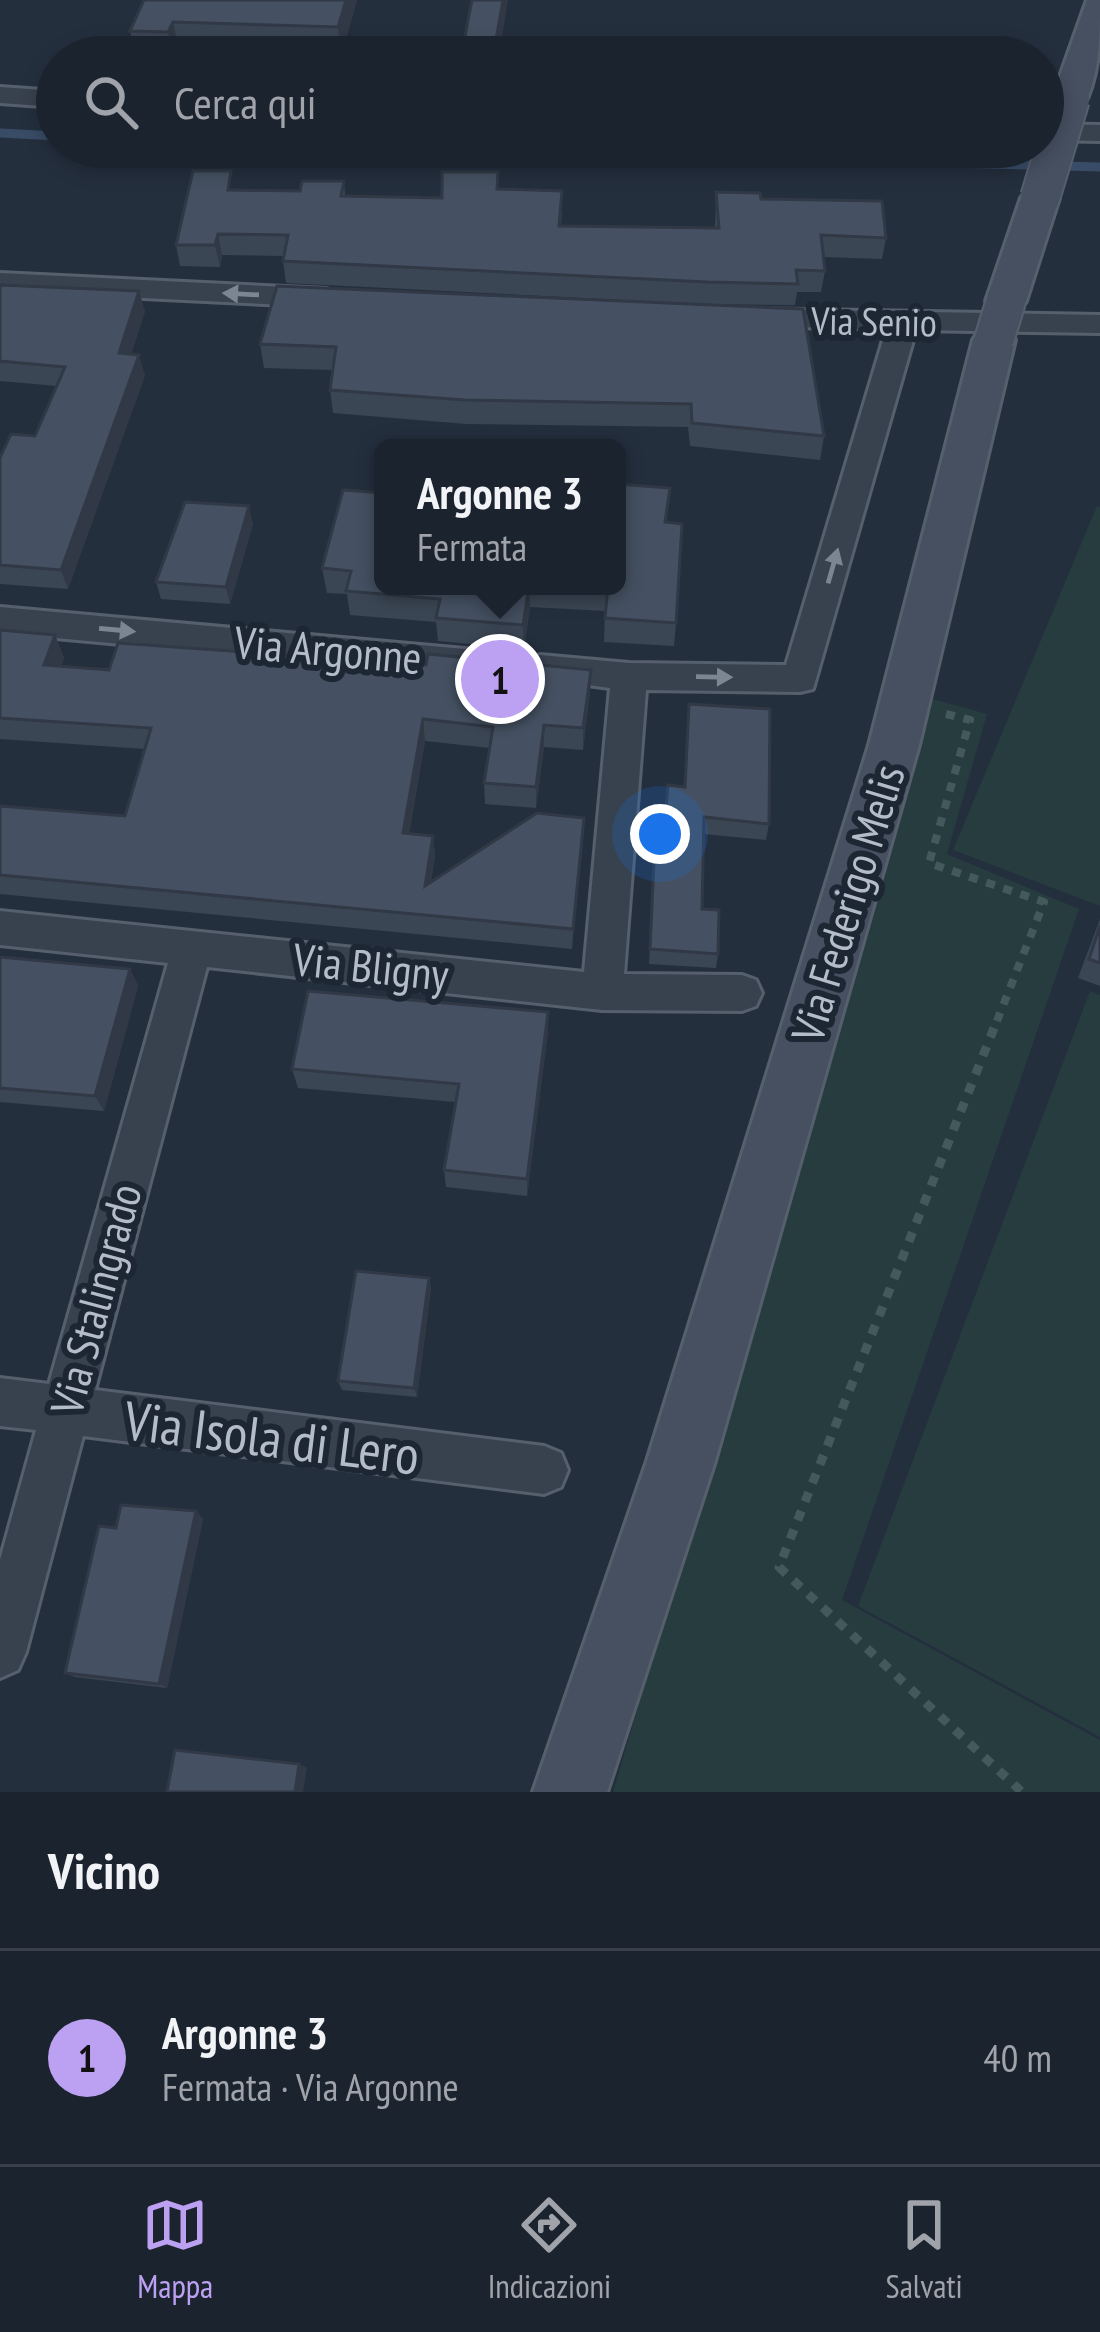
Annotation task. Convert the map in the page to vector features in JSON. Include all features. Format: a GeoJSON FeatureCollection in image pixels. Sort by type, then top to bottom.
{"type":"FeatureCollection","features":[{"type":"Feature","properties":{"kind":"main road","name":"Via Federigo Melis"},"geometry":{"type":"LineString","coordinates":[[1064,119],[1100,6]]}},
{"type":"Feature","properties":{"kind":"main road","name":"Via Federigo Melis"},"geometry":{"type":"LineString","coordinates":[[570,1792],[681,1461],[894,745],[1000,321],[1049,168]]}},
{"type":"Feature","properties":{"kind":"street"},"geometry":{"type":"LineString","coordinates":[[0,95],[36,98]]}},
{"type":"Feature","properties":{"kind":"street"},"geometry":{"type":"LineString","coordinates":[[1064,132],[1100,133]]}},
{"type":"Feature","properties":{"kind":"street"},"geometry":{"type":"LineString","coordinates":[[0,282],[353,299]]}},
{"type":"Feature","properties":{"kind":"street","name":"Via Senio"},"geometry":{"type":"LineString","coordinates":[[727,318],[1100,324]]}},
{"type":"Feature","properties":{"kind":"street","name":"Via Argonne"},"geometry":{"type":"LineString","coordinates":[[0,620],[629,676],[800,679],[903,323]]}},
{"type":"Feature","properties":{"kind":"street"},"geometry":{"type":"LineString","coordinates":[[602,992],[629,676]]}},
{"type":"Feature","properties":{"kind":"street","name":"Via Bligny"},"geometry":{"type":"LineString","coordinates":[[0,928],[602,992],[742,993]]}},
{"type":"Feature","properties":{"kind":"street","name":"Via Stalingrado"},"geometry":{"type":"LineString","coordinates":[[0,1652],[192,947]]}},
{"type":"Feature","properties":{"kind":"street","name":"Via Isola di Lero"},"geometry":{"type":"LineString","coordinates":[[0,1402],[544,1470]]}},
{"type":"Feature","properties":{"kind":"path"},"geometry":{"type":"LineString","coordinates":[[944,714],[970,720],[929,863],[1044,902],[779,1567],[1022,1792]]}},
{"type":"Feature","properties":{"kind":"green space"},"geometry":{"type":"Polygon","coordinates":[[[1100,507],[1100,906],[953,850],[1100,507]]]}},
{"type":"Feature","properties":{"kind":"green space"},"geometry":{"type":"Polygon","coordinates":[[[926,697],[987,714],[947,854],[1079,909],[842,1600],[1100,1740],[1100,1792],[613,1792],[812,1118],[926,697]]]}},
{"type":"Feature","properties":{"kind":"green space"},"geometry":{"type":"Polygon","coordinates":[[[1090,991],[1100,995],[1100,1737],[858,1606],[1090,991]]]}},
{"type":"Feature","properties":{"kind":"building"},"geometry":{"type":"Polygon","coordinates":[[[144,0],[346,0],[338,27],[173,22],[168,32],[130,31],[144,0]]]}},
{"type":"Feature","properties":{"kind":"building"},"geometry":{"type":"Polygon","coordinates":[[[472,0],[503,0],[497,36],[465,36],[472,0]]]}},
{"type":"Feature","properties":{"kind":"building"},"geometry":{"type":"Polygon","coordinates":[[[193,171],[231,171],[228,190],[300,191],[302,181],[344,181],[341,196],[442,198],[442,172],[498,172],[497,189],[562,191],[559,226],[719,228],[716,192],[760,193],[761,199],[882,201],[886,238],[821,235],[825,271],[796,270],[798,284],[283,261],[288,235],[218,234],[215,245],[176,245],[193,171]]]}},
{"type":"Feature","properties":{"kind":"building"},"geometry":{"type":"Polygon","coordinates":[[[0,285],[139,291],[119,353],[139,355],[61,570],[0,565],[0,458],[11,434],[35,436],[65,367],[0,361],[0,285]]]}},
{"type":"Feature","properties":{"kind":"building"},"geometry":{"type":"Polygon","coordinates":[[[277,286],[803,309],[824,436],[692,423],[691,404],[465,400],[330,390],[336,347],[260,344],[277,286]]]}},
{"type":"Feature","properties":{"kind":"building"},"geometry":{"type":"Polygon","coordinates":[[[626,485],[670,488],[665,522],[682,524],[676,623],[605,618],[607,595],[626,595],[626,485]]]}},
{"type":"Feature","properties":{"kind":"building"},"geometry":{"type":"Polygon","coordinates":[[[343,490],[374,492],[374,593],[346,591],[351,571],[322,568],[343,490]]]}},
{"type":"Feature","properties":{"kind":"building"},"geometry":{"type":"Polygon","coordinates":[[[185,502],[249,506],[226,587],[156,582],[185,502]]]}},
{"type":"Feature","properties":{"kind":"building"},"geometry":{"type":"Polygon","coordinates":[[[393,595],[528,595],[523,625],[436,618],[440,599],[393,595]]]}},
{"type":"Feature","properties":{"kind":"building"},"geometry":{"type":"Polygon","coordinates":[[[0,630],[55,635],[44,665],[109,670],[118,643],[426,665],[428,654],[591,670],[583,728],[544,725],[536,787],[484,783],[493,727],[423,719],[403,833],[433,836],[425,886],[537,813],[584,818],[573,929],[0,875],[0,806],[125,816],[151,728],[0,718],[0,630]]]}},
{"type":"Feature","properties":{"kind":"building"},"geometry":{"type":"Polygon","coordinates":[[[689,704],[770,709],[769,824],[704,817],[702,909],[719,910],[718,954],[650,949],[655,840],[663,841],[668,785],[685,787],[689,704]]]}},
{"type":"Feature","properties":{"kind":"building"},"geometry":{"type":"Polygon","coordinates":[[[1100,926],[1100,963],[1089,959],[1100,926]]]}},
{"type":"Feature","properties":{"kind":"building"},"geometry":{"type":"Polygon","coordinates":[[[0,957],[130,969],[95,1096],[0,1088],[0,957]]]}},
{"type":"Feature","properties":{"kind":"building"},"geometry":{"type":"Polygon","coordinates":[[[308,991],[548,1012],[527,1179],[444,1170],[459,1084],[292,1069],[308,991]]]}},
{"type":"Feature","properties":{"kind":"building"},"geometry":{"type":"Polygon","coordinates":[[[356,1271],[429,1278],[414,1388],[338,1381],[356,1271]]]}},
{"type":"Feature","properties":{"kind":"building"},"geometry":{"type":"Polygon","coordinates":[[[121,1505],[196,1511],[159,1684],[65,1673],[99,1526],[116,1528],[121,1505]]]}},
{"type":"Feature","properties":{"kind":"building"},"geometry":{"type":"Polygon","coordinates":[[[175,1750],[299,1764],[295,1792],[167,1792],[175,1750]]]}},
{"type":"Feature","properties":{"kind":"waterway"},"geometry":{"type":"LineString","coordinates":[[0,133],[36,135]]}},
{"type":"Feature","properties":{"kind":"waterway"},"geometry":{"type":"LineString","coordinates":[[1064,166],[1100,167]]}},
{"type":"Feature","properties":{"kind":"place","name":"Argonne 3"},"geometry":{"type":"Point","coordinates":[500,679]}}]}
